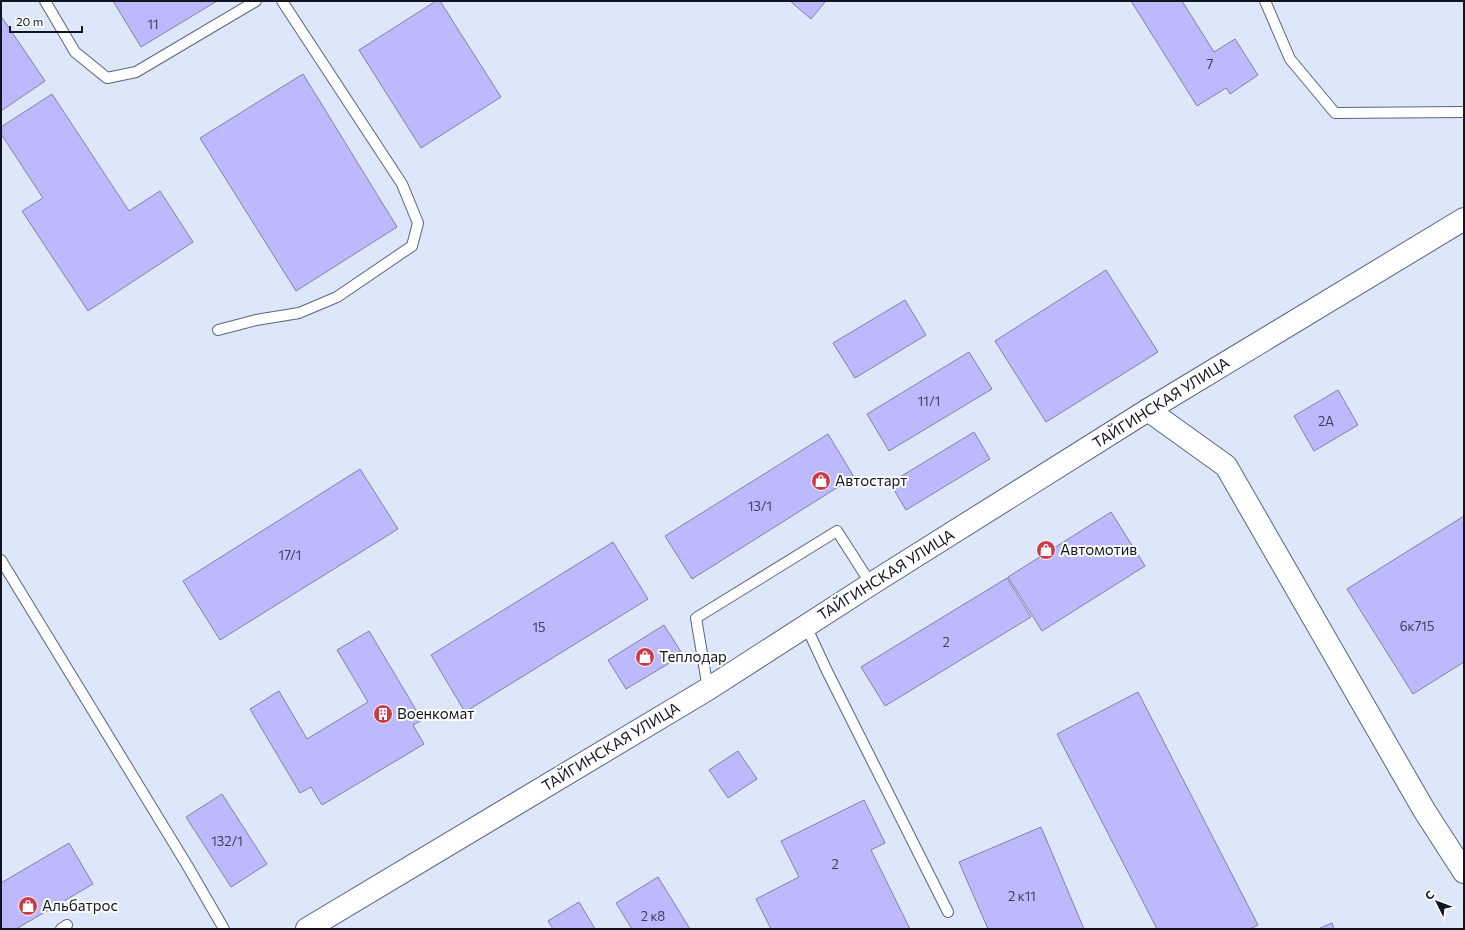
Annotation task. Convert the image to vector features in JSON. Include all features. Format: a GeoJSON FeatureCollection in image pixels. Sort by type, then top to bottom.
{"type":"FeatureCollection","features":[{"type":"Feature","properties":{"kind":"main road","name":"ТАЙГИНСКАЯ УЛИЦА"},"geometry":{"type":"LineString","coordinates":[[307,929],[708,689],[871,584],[1148,410],[1464,219]]}},
{"type":"Feature","properties":{"kind":"main road"},"geometry":{"type":"LineString","coordinates":[[1148,410],[1226,466],[1424,810],[1464,872]]}},
{"type":"Feature","properties":{"kind":"lane"},"geometry":{"type":"LineString","coordinates":[[45,1],[75,52],[107,78],[136,72],[256,1]]}},
{"type":"Feature","properties":{"kind":"lane"},"geometry":{"type":"LineString","coordinates":[[218,330],[256,320],[299,313],[338,297],[412,246],[418,223],[402,184],[282,1]]}},
{"type":"Feature","properties":{"kind":"lane"},"geometry":{"type":"LineString","coordinates":[[1265,1],[1290,59],[1335,113],[1464,112]]}},
{"type":"Feature","properties":{"kind":"lane"},"geometry":{"type":"LineString","coordinates":[[708,689],[696,618],[837,531],[871,584]]}},
{"type":"Feature","properties":{"kind":"lane"},"geometry":{"type":"LineString","coordinates":[[1,560],[179,851],[224,929]]}},
{"type":"Feature","properties":{"kind":"lane"},"geometry":{"type":"LineString","coordinates":[[806,626],[827,671],[948,912]]}},
{"type":"Feature","properties":{"kind":"building"},"geometry":{"type":"Polygon","coordinates":[[[113,1],[217,1],[141,47],[113,1]]]}},
{"type":"Feature","properties":{"kind":"building"},"geometry":{"type":"Polygon","coordinates":[[[436,1],[440,1],[501,97],[421,148],[359,50],[436,1]]]}},
{"type":"Feature","properties":{"kind":"building"},"geometry":{"type":"Polygon","coordinates":[[[790,1],[824,1],[825,2],[811,19],[790,1]]]}},
{"type":"Feature","properties":{"kind":"building"},"geometry":{"type":"Polygon","coordinates":[[[1131,1],[1182,1],[1214,52],[1235,39],[1258,75],[1230,94],[1226,88],[1197,106],[1131,1]]]}},
{"type":"Feature","properties":{"kind":"building"},"geometry":{"type":"Polygon","coordinates":[[[1,16],[45,81],[1,111],[1,16]]]}},
{"type":"Feature","properties":{"kind":"building"},"geometry":{"type":"Polygon","coordinates":[[[303,74],[397,227],[296,291],[200,138],[303,74]]]}},
{"type":"Feature","properties":{"kind":"building"},"geometry":{"type":"Polygon","coordinates":[[[52,94],[129,211],[160,191],[193,242],[88,311],[22,211],[43,198],[1,134],[1,127],[52,94]]]}},
{"type":"Feature","properties":{"kind":"building"},"geometry":{"type":"Polygon","coordinates":[[[1106,270],[1158,352],[1046,422],[995,341],[1106,270]]]}},
{"type":"Feature","properties":{"kind":"building"},"geometry":{"type":"Polygon","coordinates":[[[905,300],[926,335],[855,378],[833,343],[905,300]]]}},
{"type":"Feature","properties":{"kind":"building"},"geometry":{"type":"Polygon","coordinates":[[[969,352],[992,389],[889,451],[867,414],[969,352]]]}},
{"type":"Feature","properties":{"kind":"building"},"geometry":{"type":"Polygon","coordinates":[[[1338,390],[1358,425],[1314,451],[1294,416],[1338,390]]]}},
{"type":"Feature","properties":{"kind":"building"},"geometry":{"type":"Polygon","coordinates":[[[974,432],[990,459],[906,510],[890,483],[974,432]]]}},
{"type":"Feature","properties":{"kind":"building"},"geometry":{"type":"Polygon","coordinates":[[[828,434],[854,477],[692,579],[665,536],[828,434]]]}},
{"type":"Feature","properties":{"kind":"building"},"geometry":{"type":"Polygon","coordinates":[[[360,469],[398,529],[220,640],[183,581],[360,469]]]}},
{"type":"Feature","properties":{"kind":"building"},"geometry":{"type":"Polygon","coordinates":[[[1111,512],[1145,566],[1042,631],[1008,577],[1111,512]]]}},
{"type":"Feature","properties":{"kind":"building"},"geometry":{"type":"Polygon","coordinates":[[[1464,516],[1464,662],[1413,694],[1347,589],[1464,516]]]}},
{"type":"Feature","properties":{"kind":"building"},"geometry":{"type":"Polygon","coordinates":[[[613,542],[648,599],[465,712],[431,655],[613,542]]]}},
{"type":"Feature","properties":{"kind":"building"},"geometry":{"type":"Polygon","coordinates":[[[1007,578],[1031,617],[885,706],[861,667],[1007,578]]]}},
{"type":"Feature","properties":{"kind":"building","name":"Теплодар"},"geometry":{"type":"Polygon","coordinates":[[[664,625],[683,655],[626,689],[608,660],[664,625]]]}},
{"type":"Feature","properties":{"kind":"building","name":"Военкомат"},"geometry":{"type":"Polygon","coordinates":[[[369,631],[422,720],[413,725],[424,744],[322,805],[311,787],[300,793],[250,709],[279,691],[307,739],[368,702],[337,650],[369,631]]]}},
{"type":"Feature","properties":{"kind":"building"},"geometry":{"type":"Polygon","coordinates":[[[1138,692],[1258,925],[1250,929],[1157,929],[1057,734],[1138,692]]]}},
{"type":"Feature","properties":{"kind":"building"},"geometry":{"type":"Polygon","coordinates":[[[738,751],[757,779],[728,798],[709,770],[738,751]]]}},
{"type":"Feature","properties":{"kind":"building"},"geometry":{"type":"Polygon","coordinates":[[[222,794],[267,864],[231,887],[186,817],[222,794]]]}},
{"type":"Feature","properties":{"kind":"building"},"geometry":{"type":"Polygon","coordinates":[[[864,800],[885,843],[871,850],[910,929],[771,929],[756,899],[799,877],[781,841],[864,800]]]}},
{"type":"Feature","properties":{"kind":"building"},"geometry":{"type":"Polygon","coordinates":[[[1041,827],[1084,929],[988,929],[959,862],[1041,827]]]}},
{"type":"Feature","properties":{"kind":"building","name":"Альбатрос"},"geometry":{"type":"Polygon","coordinates":[[[69,843],[93,884],[16,929],[1,929],[1,883],[69,843]]]}},
{"type":"Feature","properties":{"kind":"building"},"geometry":{"type":"Polygon","coordinates":[[[658,877],[690,929],[632,929],[616,903],[658,877]]]}},
{"type":"Feature","properties":{"kind":"building"},"geometry":{"type":"Polygon","coordinates":[[[579,902],[595,929],[553,929],[548,921],[579,902]]]}},
{"type":"Feature","properties":{"kind":"building"},"geometry":{"type":"Polygon","coordinates":[[[1332,923],[1334,929],[1318,929],[1332,923]]]}},
{"type":"Feature","properties":{"kind":"place","name":"Автостарт"},"geometry":{"type":"Point","coordinates":[821,481]}},
{"type":"Feature","properties":{"kind":"place","name":"Автомотив"},"geometry":{"type":"Point","coordinates":[1046,550]}},
{"type":"Feature","properties":{"kind":"place","name":"Теплодар"},"geometry":{"type":"Point","coordinates":[645,657]}},
{"type":"Feature","properties":{"kind":"place","name":"Военкомат"},"geometry":{"type":"Point","coordinates":[383,714]}},
{"type":"Feature","properties":{"kind":"place","name":"Альбатрос"},"geometry":{"type":"Point","coordinates":[28,906]}}]}
